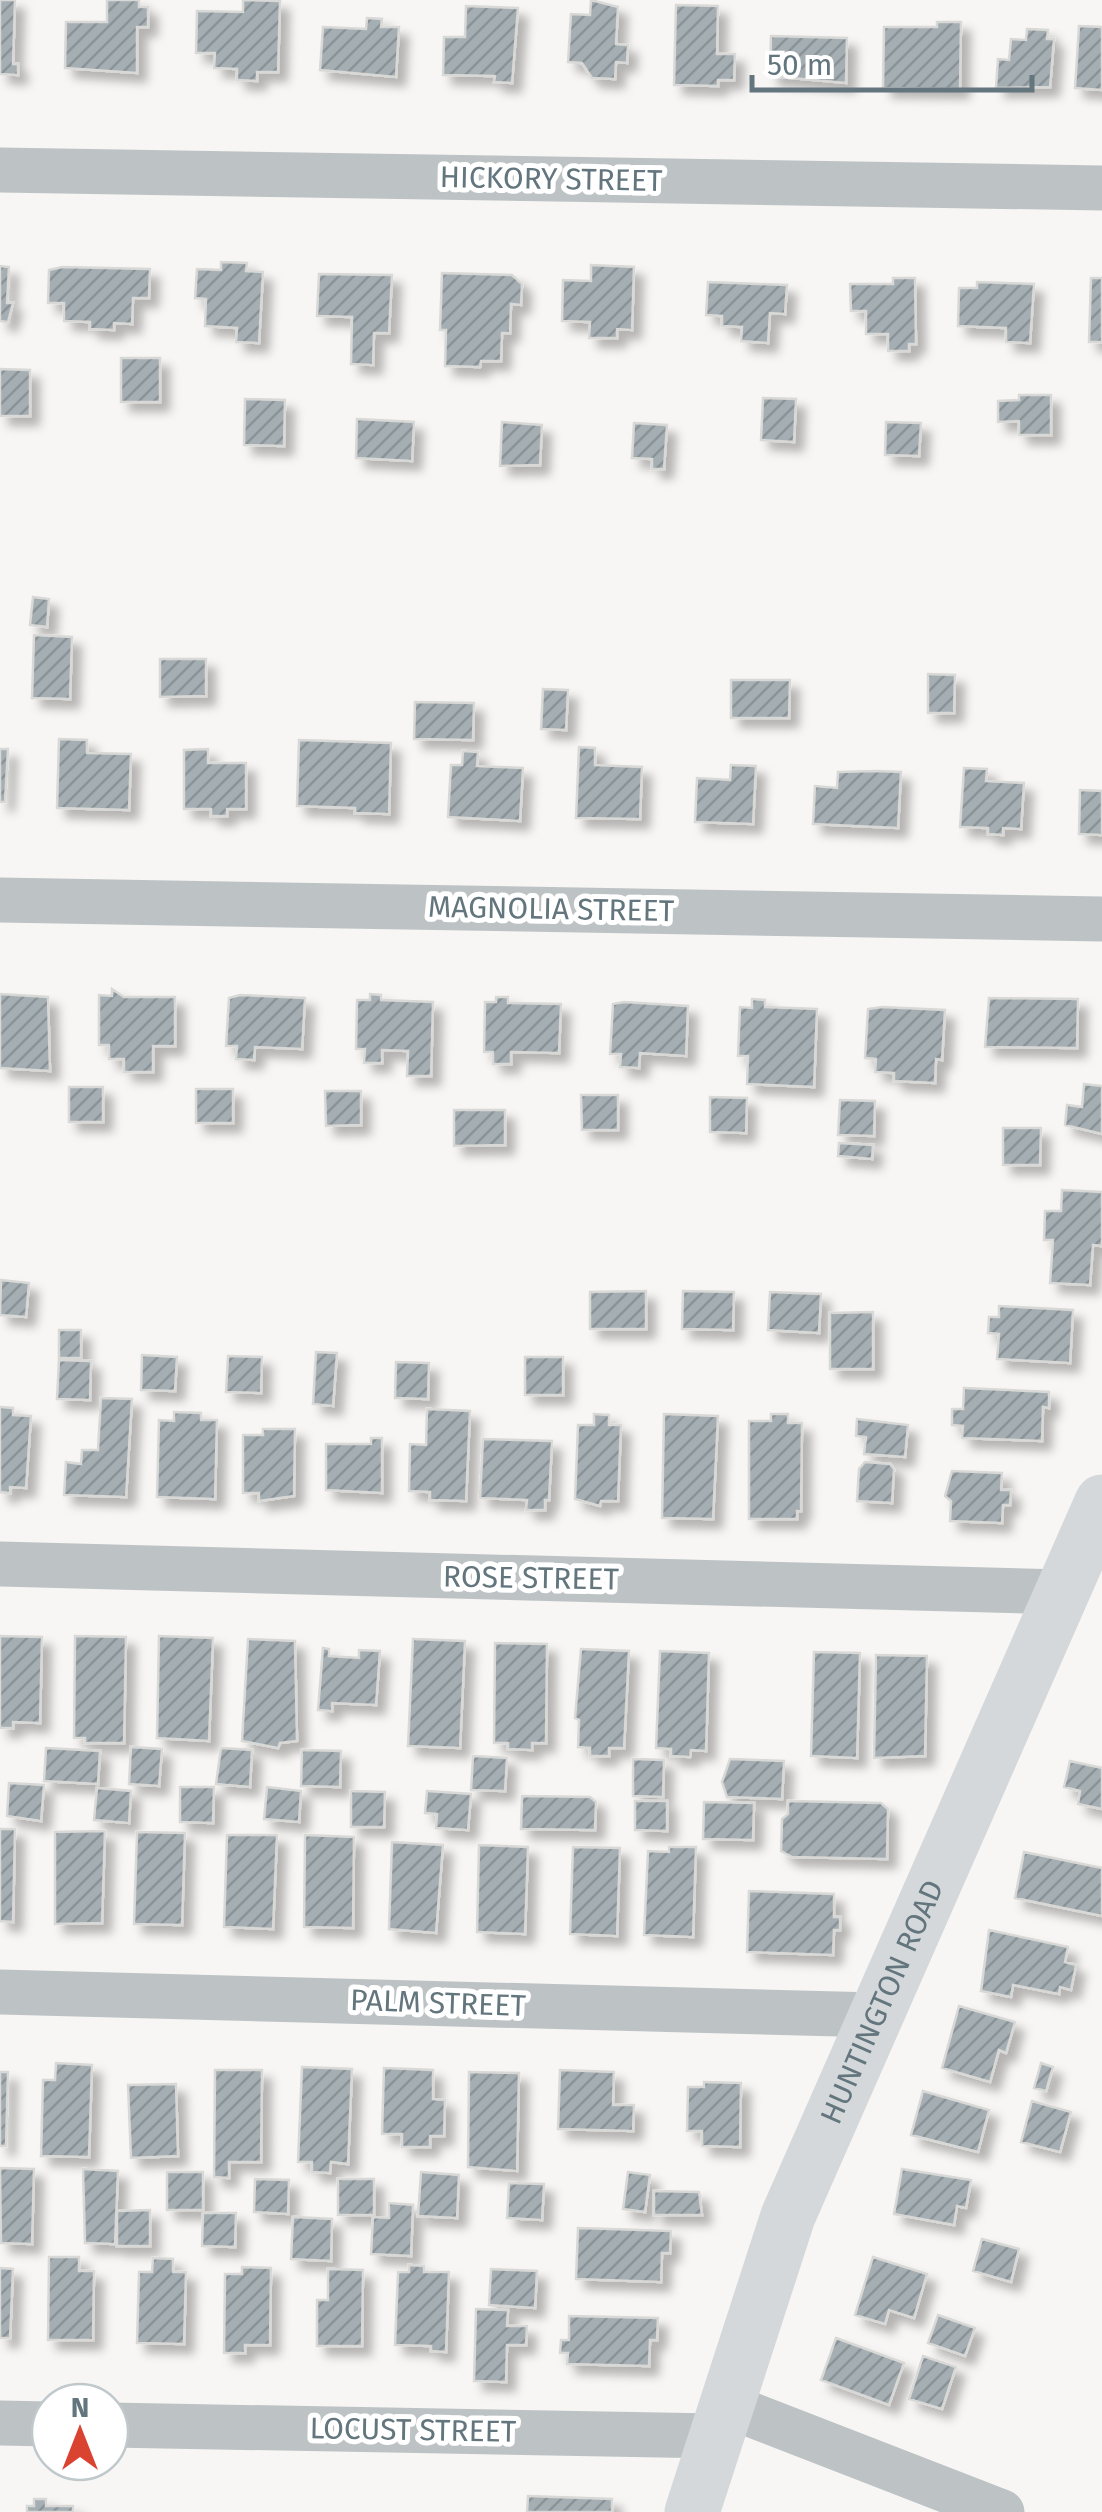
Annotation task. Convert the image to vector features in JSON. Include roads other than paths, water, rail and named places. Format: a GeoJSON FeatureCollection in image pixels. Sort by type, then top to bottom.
{"type":"FeatureCollection","features":[{"type":"Feature","properties":{"kind":"main road","name":"HUNTINGTON ROAD"},"geometry":{"type":"LineString","coordinates":[[692,2512],[788,2216],[1102,1502]]}},
{"type":"Feature","properties":{"kind":"street","name":"HICKORY STREET"},"geometry":{"type":"LineString","coordinates":[[0,170],[1102,188]]}},
{"type":"Feature","properties":{"kind":"street","name":"MAGNOLIA STREET"},"geometry":{"type":"LineString","coordinates":[[0,900],[1102,919]]}},
{"type":"Feature","properties":{"kind":"street","name":"ROSE STREET"},"geometry":{"type":"LineString","coordinates":[[0,1564],[1063,1592]]}},
{"type":"Feature","properties":{"kind":"street","name":"PALM STREET"},"geometry":{"type":"LineString","coordinates":[[0,1992],[876,2015]]}},
{"type":"Feature","properties":{"kind":"street","name":"LOCUST STREET"},"geometry":{"type":"LineString","coordinates":[[130,2425],[721,2420]]}},
{"type":"Feature","properties":{"kind":"street"},"geometry":{"type":"LineString","coordinates":[[721,2420],[1002,2512]]}},
{"type":"Feature","properties":{"kind":"street"},"geometry":{"type":"LineString","coordinates":[[0,2422],[30,2423]]}}]}
